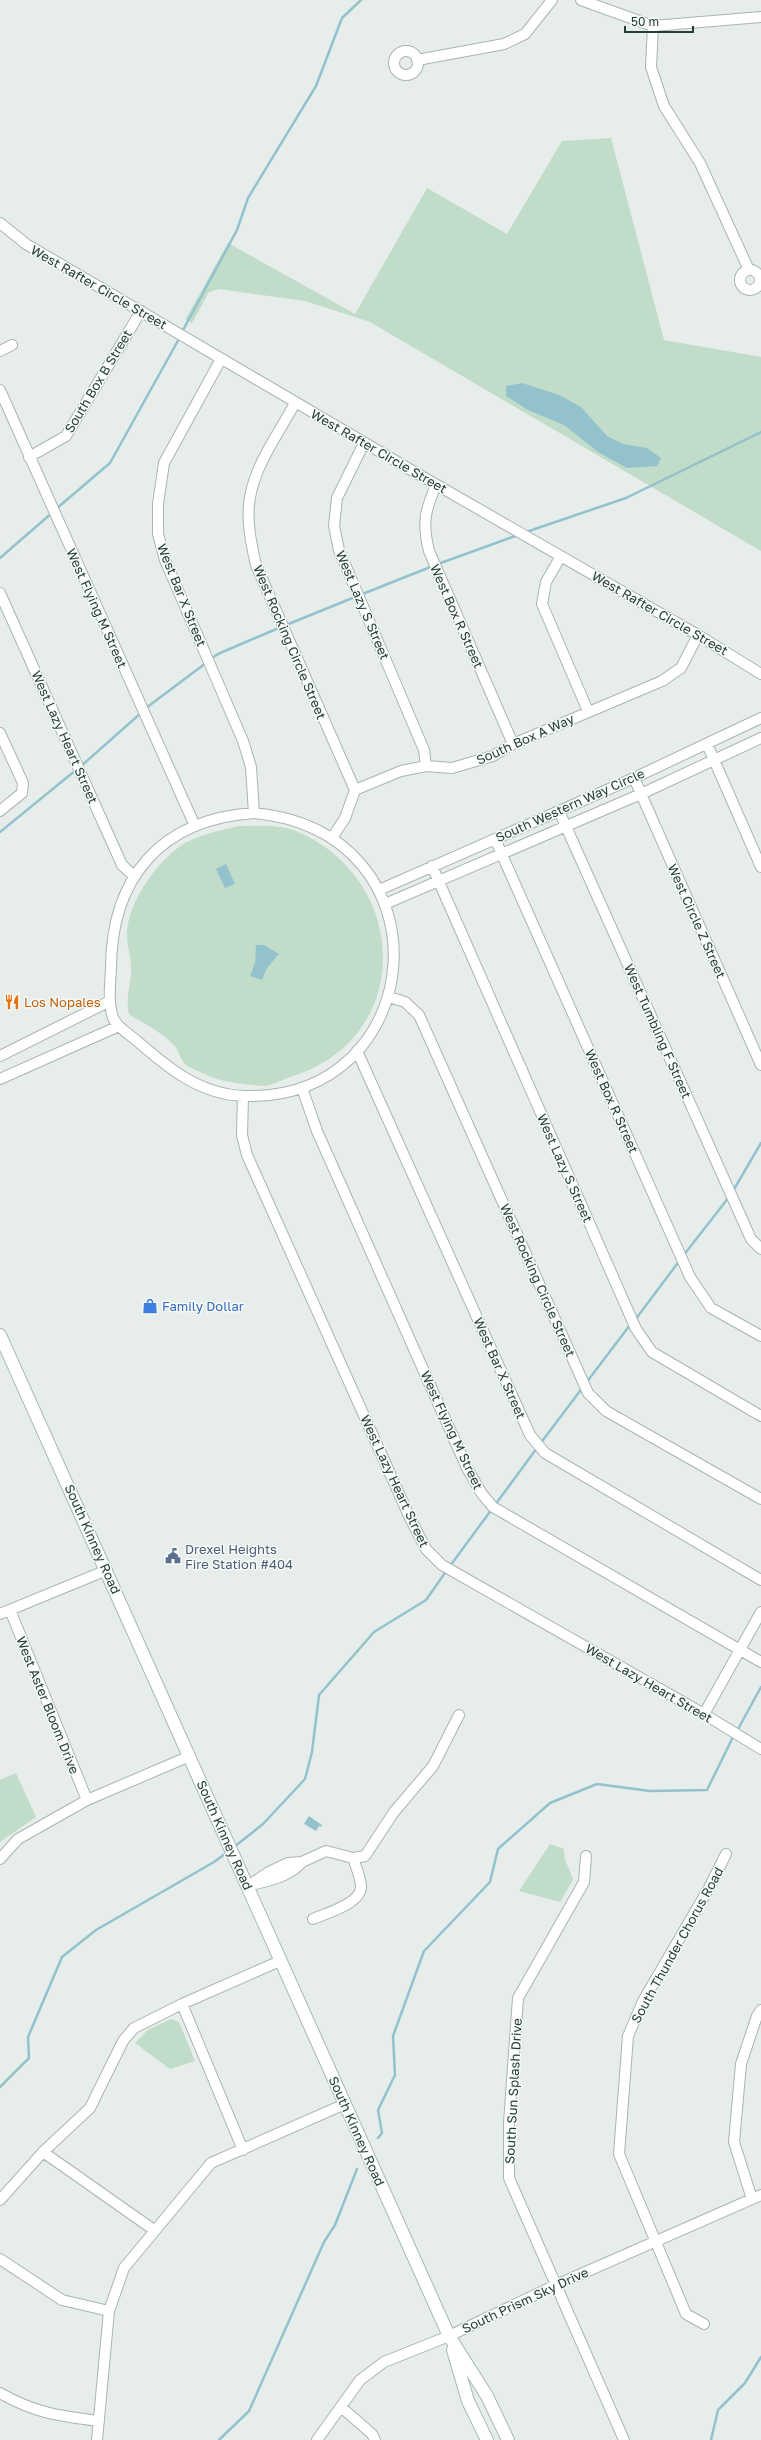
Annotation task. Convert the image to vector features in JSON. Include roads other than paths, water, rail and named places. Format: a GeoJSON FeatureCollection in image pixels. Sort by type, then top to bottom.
{"type":"FeatureCollection","features":[{"type":"Feature","properties":{"kind":"main road","name":"South Kinney Road"},"geometry":{"type":"LineString","coordinates":[[0,1335],[107,1570],[280,1961],[449,2336],[468,2401],[487,2440]]}},
{"type":"Feature","properties":{"kind":"main road","name":"South Kinney Road"},"geometry":{"type":"LineString","coordinates":[[449,2336],[487,2396],[508,2440]]}},
{"type":"Feature","properties":{"kind":"street"},"geometry":{"type":"LineString","coordinates":[[417,60],[504,44],[525,34],[552,0]]}},
{"type":"Feature","properties":{"kind":"street"},"geometry":{"type":"LineString","coordinates":[[582,0],[653,26],[761,17]]}},
{"type":"Feature","properties":{"kind":"street"},"geometry":{"type":"LineString","coordinates":[[653,26],[651,67],[664,106],[700,163],[749,270]]}},
{"type":"Feature","properties":{"kind":"street","name":"West Rafter Circle Street"},"geometry":{"type":"LineString","coordinates":[[0,223],[26,244],[295,403],[698,635],[761,674]]}},
{"type":"Feature","properties":{"kind":"street","name":"South Box B Street"},"geometry":{"type":"LineString","coordinates":[[29,457],[66,436],[141,311]]}},
{"type":"Feature","properties":{"kind":"street"},"geometry":{"type":"LineString","coordinates":[[0,351],[12,345]]}},
{"type":"Feature","properties":{"kind":"street","name":"West Bar X Street"},"geometry":{"type":"LineString","coordinates":[[221,359],[164,463],[158,504],[158,534],[165,560],[243,741],[251,767],[254,813]]}},
{"type":"Feature","properties":{"kind":"street","name":"West Flying M Street"},"geometry":{"type":"LineString","coordinates":[[0,390],[194,826]]}},
{"type":"Feature","properties":{"kind":"street","name":"West Rocking Circle Street"},"geometry":{"type":"LineString","coordinates":[[295,403],[261,464],[250,498],[249,533],[256,565],[355,790]]}},
{"type":"Feature","properties":{"kind":"street","name":"West Lazy S Street"},"geometry":{"type":"LineString","coordinates":[[364,443],[337,498],[334,526],[339,550],[424,750],[426,766]]}},
{"type":"Feature","properties":{"kind":"street","name":"West Box R Street"},"geometry":{"type":"LineString","coordinates":[[436,485],[426,508],[424,530],[429,551],[513,744]]}},
{"type":"Feature","properties":{"kind":"street"},"geometry":{"type":"LineString","coordinates":[[561,556],[546,582],[542,604],[588,712]]}},
{"type":"Feature","properties":{"kind":"street","name":"West Lazy Heart Street"},"geometry":{"type":"LineString","coordinates":[[0,593],[122,866],[134,876]]}},
{"type":"Feature","properties":{"kind":"street","name":"South Box A Way"},"geometry":{"type":"LineString","coordinates":[[355,790],[401,771],[426,766],[452,768],[493,756],[513,744],[662,681],[681,668],[698,635]]}},
{"type":"Feature","properties":{"kind":"street","name":"South Western Way Circle"},"geometry":{"type":"LineString","coordinates":[[379,890],[634,778],[761,718]]}},
{"type":"Feature","properties":{"kind":"street"},"geometry":{"type":"LineString","coordinates":[[0,732],[23,783],[22,793],[0,811]]}},
{"type":"Feature","properties":{"kind":"street","name":"South Western Way Circle"},"geometry":{"type":"LineString","coordinates":[[385,904],[439,882],[565,825],[641,794],[761,738]]}},
{"type":"Feature","properties":{"kind":"street"},"geometry":{"type":"LineString","coordinates":[[706,744],[761,867]]}},
{"type":"Feature","properties":{"kind":"street","name":"West Circle Z Street"},"geometry":{"type":"LineString","coordinates":[[634,778],[761,1065]]}},
{"type":"Feature","properties":{"kind":"street"},"geometry":{"type":"LineString","coordinates":[[332,838],[345,818],[355,790]]}},
{"type":"Feature","properties":{"kind":"street","name":"West Tumbling F Street"},"geometry":{"type":"LineString","coordinates":[[559,811],[751,1239],[761,1249]]}},
{"type":"Feature","properties":{"kind":"street"},"geometry":{"type":"LineString","coordinates":[[254,813],[295,820],[332,838],[358,861],[379,890],[385,904],[394,946],[393,976],[388,997],[374,1028],[358,1051],[332,1073],[302,1088],[273,1095],[243,1096],[208,1089],[174,1073],[114,1022],[110,1001],[112,937],[119,909],[134,876],[161,847],[194,826],[214,819],[254,813]]}},
{"type":"Feature","properties":{"kind":"street","name":"West Box R Street"},"geometry":{"type":"LineString","coordinates":[[495,839],[503,853],[690,1277],[711,1308],[761,1336]]}},
{"type":"Feature","properties":{"kind":"street","name":"West Lazy S Street"},"geometry":{"type":"LineString","coordinates":[[432,866],[636,1329],[652,1352],[761,1416]]}},
{"type":"Feature","properties":{"kind":"street","name":"West Rocking Circle Street"},"geometry":{"type":"LineString","coordinates":[[388,997],[405,1002],[419,1015],[588,1392],[606,1411],[761,1499]]}},
{"type":"Feature","properties":{"kind":"street"},"geometry":{"type":"LineString","coordinates":[[0,1056],[110,1001]]}},
{"type":"Feature","properties":{"kind":"street"},"geometry":{"type":"LineString","coordinates":[[0,1079],[119,1026]]}},
{"type":"Feature","properties":{"kind":"street","name":"West Bar X Street"},"geometry":{"type":"LineString","coordinates":[[358,1051],[530,1435],[545,1453],[761,1580]]}},
{"type":"Feature","properties":{"kind":"street","name":"West Flying M Street"},"geometry":{"type":"LineString","coordinates":[[302,1088],[317,1131],[467,1468],[482,1494],[492,1507],[761,1662]]}},
{"type":"Feature","properties":{"kind":"street","name":"West Lazy Heart Street"},"geometry":{"type":"LineString","coordinates":[[243,1096],[242,1136],[247,1155],[410,1518],[426,1549],[442,1565],[704,1714],[761,1749]]}},
{"type":"Feature","properties":{"kind":"street"},"geometry":{"type":"LineString","coordinates":[[0,1614],[107,1570]]}},
{"type":"Feature","properties":{"kind":"street","name":"West Aster Bloom Drive"},"geometry":{"type":"LineString","coordinates":[[10,1610],[87,1800]]}},
{"type":"Feature","properties":{"kind":"street"},"geometry":{"type":"LineString","coordinates":[[704,1714],[761,1612]]}},
{"type":"Feature","properties":{"kind":"street"},"geometry":{"type":"LineString","coordinates":[[248,1886],[295,1870],[302,1862],[326,1851],[353,1858],[365,1856],[394,1812],[433,1766],[459,1715]]}},
{"type":"Feature","properties":{"kind":"street"},"geometry":{"type":"LineString","coordinates":[[0,1859],[18,1839],[87,1800],[190,1756]]}},
{"type":"Feature","properties":{"kind":"street","name":"South Thunder Chorus Road"},"geometry":{"type":"LineString","coordinates":[[704,2324],[686,2314],[619,2154],[628,2036],[643,2001],[709,1888],[726,1854]]}},
{"type":"Feature","properties":{"kind":"street","name":"South Sun Splash Drive"},"geometry":{"type":"LineString","coordinates":[[586,1856],[584,1882],[518,1998],[509,2123],[509,2178],[624,2440]]}},
{"type":"Feature","properties":{"kind":"street"},"geometry":{"type":"LineString","coordinates":[[313,1919],[356,1900],[361,1893],[362,1886],[353,1858]]}},
{"type":"Feature","properties":{"kind":"street"},"geometry":{"type":"LineString","coordinates":[[0,2200],[43,2152],[90,2108],[123,2041],[134,2028],[182,2004],[280,1961]]}},
{"type":"Feature","properties":{"kind":"street"},"geometry":{"type":"LineString","coordinates":[[182,2004],[243,2150]]}},
{"type":"Feature","properties":{"kind":"street"},"geometry":{"type":"LineString","coordinates":[[756,2197],[734,2142],[741,2064],[757,2016],[761,2010]]}},
{"type":"Feature","properties":{"kind":"street"},"geometry":{"type":"LineString","coordinates":[[97,2440],[109,2311],[124,2268],[211,2163],[345,2104]]}},
{"type":"Feature","properties":{"kind":"street"},"geometry":{"type":"LineString","coordinates":[[43,2152],[154,2230]]}},
{"type":"Feature","properties":{"kind":"street","name":"South Prism Sky Drive"},"geometry":{"type":"LineString","coordinates":[[317,2440],[360,2380],[384,2362],[449,2336],[556,2285],[756,2197]]}},
{"type":"Feature","properties":{"kind":"street"},"geometry":{"type":"LineString","coordinates":[[0,2259],[62,2300],[109,2311]]}},
{"type":"Feature","properties":{"kind":"street"},"geometry":{"type":"LineString","coordinates":[[0,2393],[22,2405],[55,2416],[99,2421]]}},
{"type":"Feature","properties":{"kind":"street"},"geometry":{"type":"LineString","coordinates":[[341,2407],[372,2434],[375,2440]]}},
{"type":"Feature","properties":{"kind":"water"},"geometry":{"type":"Polygon","coordinates":[[[522,383],[559,395],[581,407],[607,436],[623,444],[647,448],[661,458],[657,466],[627,468],[598,452],[564,425],[528,410],[506,396],[506,386],[522,383]]]}},
{"type":"Feature","properties":{"kind":"water"},"geometry":{"type":"Polygon","coordinates":[[[226,864],[235,884],[225,888],[216,869],[226,864]]]}},
{"type":"Feature","properties":{"kind":"water"},"geometry":{"type":"Polygon","coordinates":[[[256,945],[264,945],[279,954],[267,968],[262,980],[250,976],[255,963],[256,945]]]}},
{"type":"Feature","properties":{"kind":"water"},"geometry":{"type":"Polygon","coordinates":[[[309,1816],[322,1825],[321,1827],[319,1826],[316,1831],[304,1824],[309,1816]]]}},
{"type":"Feature","properties":{"kind":"waterway"},"geometry":{"type":"LineString","coordinates":[[182,332],[237,230],[248,198],[316,86],[342,18],[361,0]]}},
{"type":"Feature","properties":{"kind":"waterway"},"geometry":{"type":"LineString","coordinates":[[56,509],[110,463],[180,337]]}},
{"type":"Feature","properties":{"kind":"waterway"},"geometry":{"type":"LineString","coordinates":[[526,532],[626,498],[761,432]]}},
{"type":"Feature","properties":{"kind":"waterway"},"geometry":{"type":"LineString","coordinates":[[0,558],[53,512]]}},
{"type":"Feature","properties":{"kind":"waterway"},"geometry":{"type":"LineString","coordinates":[[438,564],[518,535]]}},
{"type":"Feature","properties":{"kind":"waterway"},"geometry":{"type":"LineString","coordinates":[[360,595],[433,566]]}},
{"type":"Feature","properties":{"kind":"waterway"},"geometry":{"type":"LineString","coordinates":[[286,625],[355,597]]}},
{"type":"Feature","properties":{"kind":"waterway"},"geometry":{"type":"LineString","coordinates":[[211,659],[218,654],[281,627]]}},
{"type":"Feature","properties":{"kind":"waterway"},"geometry":{"type":"LineString","coordinates":[[146,708],[206,663]]}},
{"type":"Feature","properties":{"kind":"waterway"},"geometry":{"type":"LineString","coordinates":[[80,767],[141,713]]}},
{"type":"Feature","properties":{"kind":"waterway"},"geometry":{"type":"LineString","coordinates":[[0,832],[76,770]]}},
{"type":"Feature","properties":{"kind":"waterway"},"geometry":{"type":"LineString","coordinates":[[733,1191],[761,1143]]}},
{"type":"Feature","properties":{"kind":"waterway"},"geometry":{"type":"LineString","coordinates":[[683,1256],[729,1197]]}},
{"type":"Feature","properties":{"kind":"waterway"},"geometry":{"type":"LineString","coordinates":[[635,1320],[680,1260]]}},
{"type":"Feature","properties":{"kind":"waterway"},"geometry":{"type":"LineString","coordinates":[[586,1383],[630,1325]]}},
{"type":"Feature","properties":{"kind":"waterway"},"geometry":{"type":"LineString","coordinates":[[540,1444],[583,1387]]}},
{"type":"Feature","properties":{"kind":"waterway"},"geometry":{"type":"LineString","coordinates":[[495,1505],[537,1448]]}},
{"type":"Feature","properties":{"kind":"waterway"},"geometry":{"type":"LineString","coordinates":[[450,1566],[492,1509]]}},
{"type":"Feature","properties":{"kind":"waterway"},"geometry":{"type":"LineString","coordinates":[[234,1847],[263,1824],[305,1779],[312,1752],[319,1695],[374,1632],[426,1600],[447,1570]]}},
{"type":"Feature","properties":{"kind":"waterway"},"geometry":{"type":"LineString","coordinates":[[737,1731],[761,1687]]}},
{"type":"Feature","properties":{"kind":"waterway"},"geometry":{"type":"LineString","coordinates":[[378,2138],[382,2133],[378,2110],[395,2075],[393,2036],[424,1951],[490,1882],[498,1849],[550,1803],[597,1784],[650,1791],[707,1790],[734,1735]]}},
{"type":"Feature","properties":{"kind":"waterway"},"geometry":{"type":"LineString","coordinates":[[0,2087],[29,2058],[28,2037],[62,1957],[96,1930],[214,1862],[229,1851]]}},
{"type":"Feature","properties":{"kind":"waterway"},"geometry":{"type":"LineString","coordinates":[[219,2440],[249,2411],[324,2242],[335,2225],[357,2169]]}},
{"type":"Feature","properties":{"kind":"waterway"},"geometry":{"type":"LineString","coordinates":[[711,2440],[718,2410],[745,2383],[761,2357]]}},
{"type":"Feature","properties":{"kind":"place","name":"Los Nopales"},"geometry":{"type":"Point","coordinates":[12,1002]}},
{"type":"Feature","properties":{"kind":"place","name":"Family Dollar"},"geometry":{"type":"Point","coordinates":[150,1306]}},
{"type":"Feature","properties":{"kind":"place","name":"Drexel Heights Fire Station #404"},"geometry":{"type":"Point","coordinates":[173,1556]}}]}
